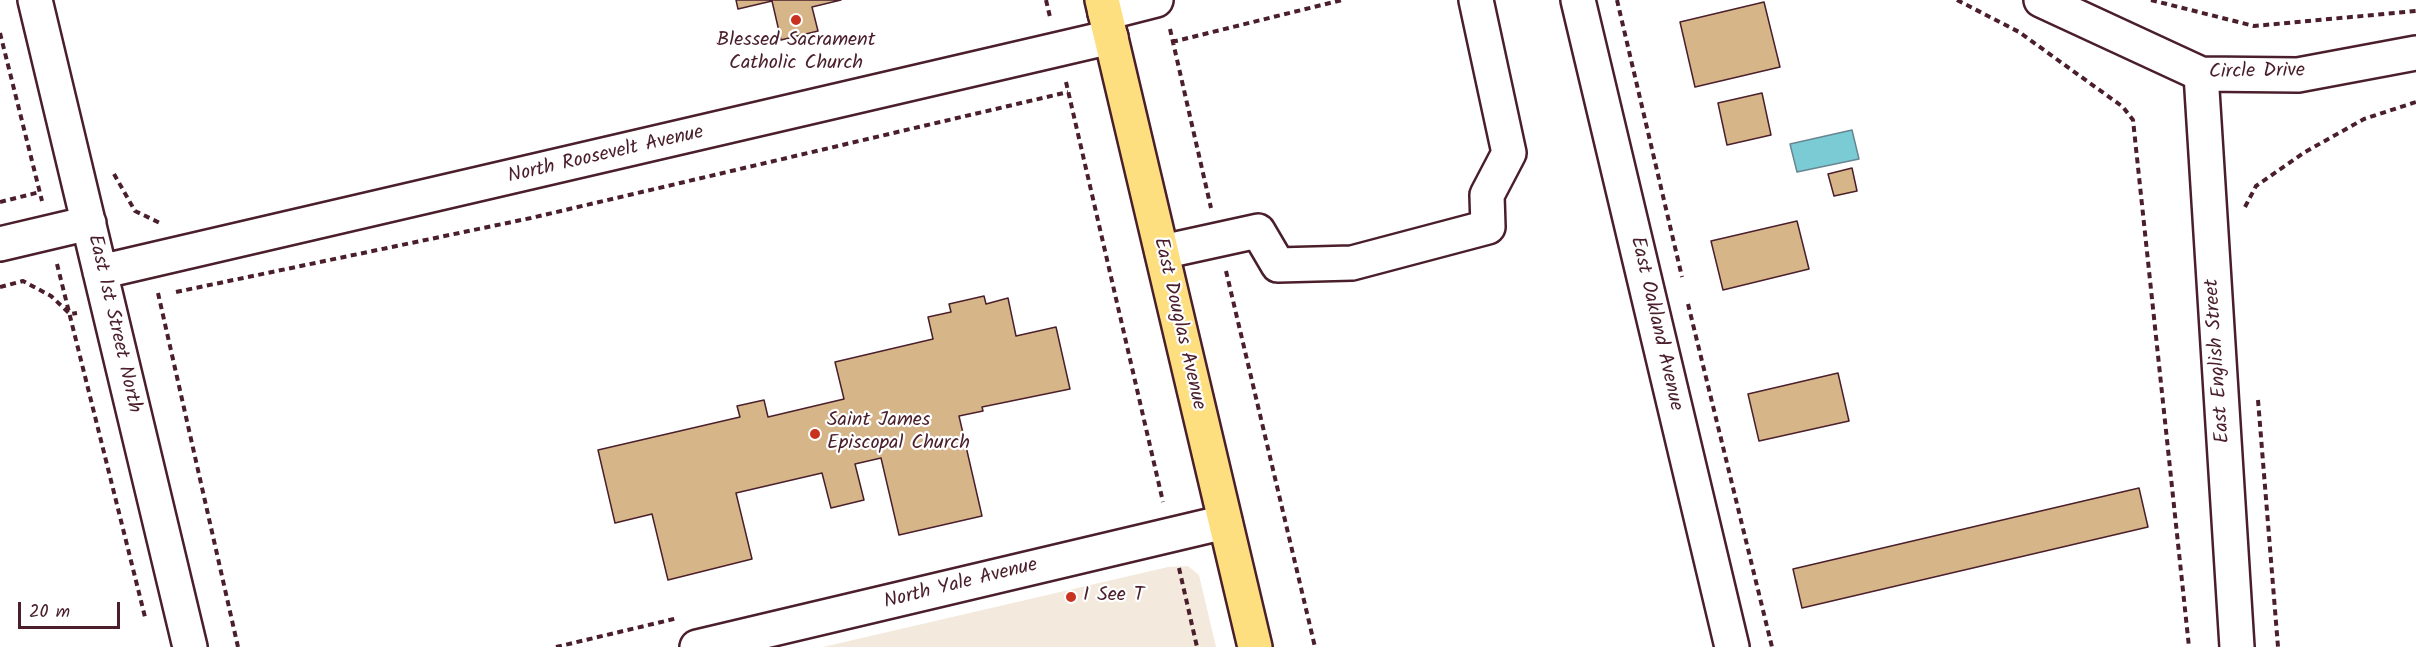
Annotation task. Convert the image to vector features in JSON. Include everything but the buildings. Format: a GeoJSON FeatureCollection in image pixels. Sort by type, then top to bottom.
{"type":"FeatureCollection","features":[{"type":"Feature","properties":{"kind":"main road","name":"East Douglas Avenue"},"geometry":{"type":"LineString","coordinates":[[1106,16],[1255,647]]}},
{"type":"Feature","properties":{"kind":"street","name":"East 1st Street North"},"geometry":{"type":"LineString","coordinates":[[35,0],[190,647]]}},
{"type":"Feature","properties":{"kind":"street"},"geometry":{"type":"LineString","coordinates":[[1162,252],[1258,231],[1278,265],[1352,263],[1488,227],[1487,195],[1509,153],[1476,0]]}},
{"type":"Feature","properties":{"kind":"street","name":"East Oakland Avenue"},"geometry":{"type":"LineString","coordinates":[[1578,0],[1732,647]]}},
{"type":"Feature","properties":{"kind":"street","name":"Circle Drive"},"geometry":{"type":"LineString","coordinates":[[2041,0],[2201,74],[2298,75],[2416,53]]}},
{"type":"Feature","properties":{"kind":"street"},"geometry":{"type":"LineString","coordinates":[[1106,16],[1162,10]]}},
{"type":"Feature","properties":{"kind":"street","name":"North Roosevelt Avenue"},"geometry":{"type":"LineString","coordinates":[[100,272],[1058,49],[1106,16]]}},
{"type":"Feature","properties":{"kind":"street","name":"East English Street"},"geometry":{"type":"LineString","coordinates":[[2201,74],[2237,647]]}},
{"type":"Feature","properties":{"kind":"street"},"geometry":{"type":"LineString","coordinates":[[0,243],[89,223]]}},
{"type":"Feature","properties":{"kind":"street","name":"North Yale Avenue"},"geometry":{"type":"LineString","coordinates":[[697,647],[760,640],[1225,522]]}},
{"type":"Feature","properties":{"kind":"path"},"geometry":{"type":"LineString","coordinates":[[1046,0],[1197,647]]}},
{"type":"Feature","properties":{"kind":"path"},"geometry":{"type":"LineString","coordinates":[[1172,42],[1342,0]]}},
{"type":"Feature","properties":{"kind":"path"},"geometry":{"type":"LineString","coordinates":[[1617,0],[1684,287]]}},
{"type":"Feature","properties":{"kind":"path"},"geometry":{"type":"LineString","coordinates":[[1957,0],[2019,32],[2123,107],[2133,120],[2189,647]]}},
{"type":"Feature","properties":{"kind":"path"},"geometry":{"type":"LineString","coordinates":[[2151,0],[2254,26],[2416,11]]}},
{"type":"Feature","properties":{"kind":"path"},"geometry":{"type":"LineString","coordinates":[[1162,10],[1172,42],[1315,647]]}},
{"type":"Feature","properties":{"kind":"path"},"geometry":{"type":"LineString","coordinates":[[0,33],[147,624]]}},
{"type":"Feature","properties":{"kind":"path"},"geometry":{"type":"LineString","coordinates":[[70,315],[531,218],[1068,92]]}},
{"type":"Feature","properties":{"kind":"path"},"geometry":{"type":"LineString","coordinates":[[2244,213],[2245,204],[2256,186],[2305,152],[2364,119],[2416,102]]}},
{"type":"Feature","properties":{"kind":"path"},"geometry":{"type":"LineString","coordinates":[[111,164],[114,175],[135,211],[168,227],[157,296],[238,647]]}},
{"type":"Feature","properties":{"kind":"path"},"geometry":{"type":"LineString","coordinates":[[0,287],[23,281],[51,296],[70,315]]}},
{"type":"Feature","properties":{"kind":"path"},"geometry":{"type":"LineString","coordinates":[[1687,299],[1772,647]]}},
{"type":"Feature","properties":{"kind":"path"},"geometry":{"type":"LineString","coordinates":[[2258,391],[2278,647]]}},
{"type":"Feature","properties":{"kind":"shaded area"},"geometry":{"type":"Polygon","coordinates":[[[1188,566],[1199,575],[1216,647],[823,647],[1168,567],[1188,566]]]}},
{"type":"Feature","properties":{"kind":"water"},"geometry":{"type":"Polygon","coordinates":[[[1852,130],[1859,159],[1797,172],[1790,144],[1852,130]]]}},
{"type":"Feature","properties":{"kind":"place","name":"Blessed Sacrament Catholic Church"},"geometry":{"type":"Point","coordinates":[796,20]}},
{"type":"Feature","properties":{"kind":"place","name":"Saint James Episcopal Church"},"geometry":{"type":"Point","coordinates":[815,434]}},
{"type":"Feature","properties":{"kind":"place","name":"I See T"},"geometry":{"type":"Point","coordinates":[1071,597]}}]}
